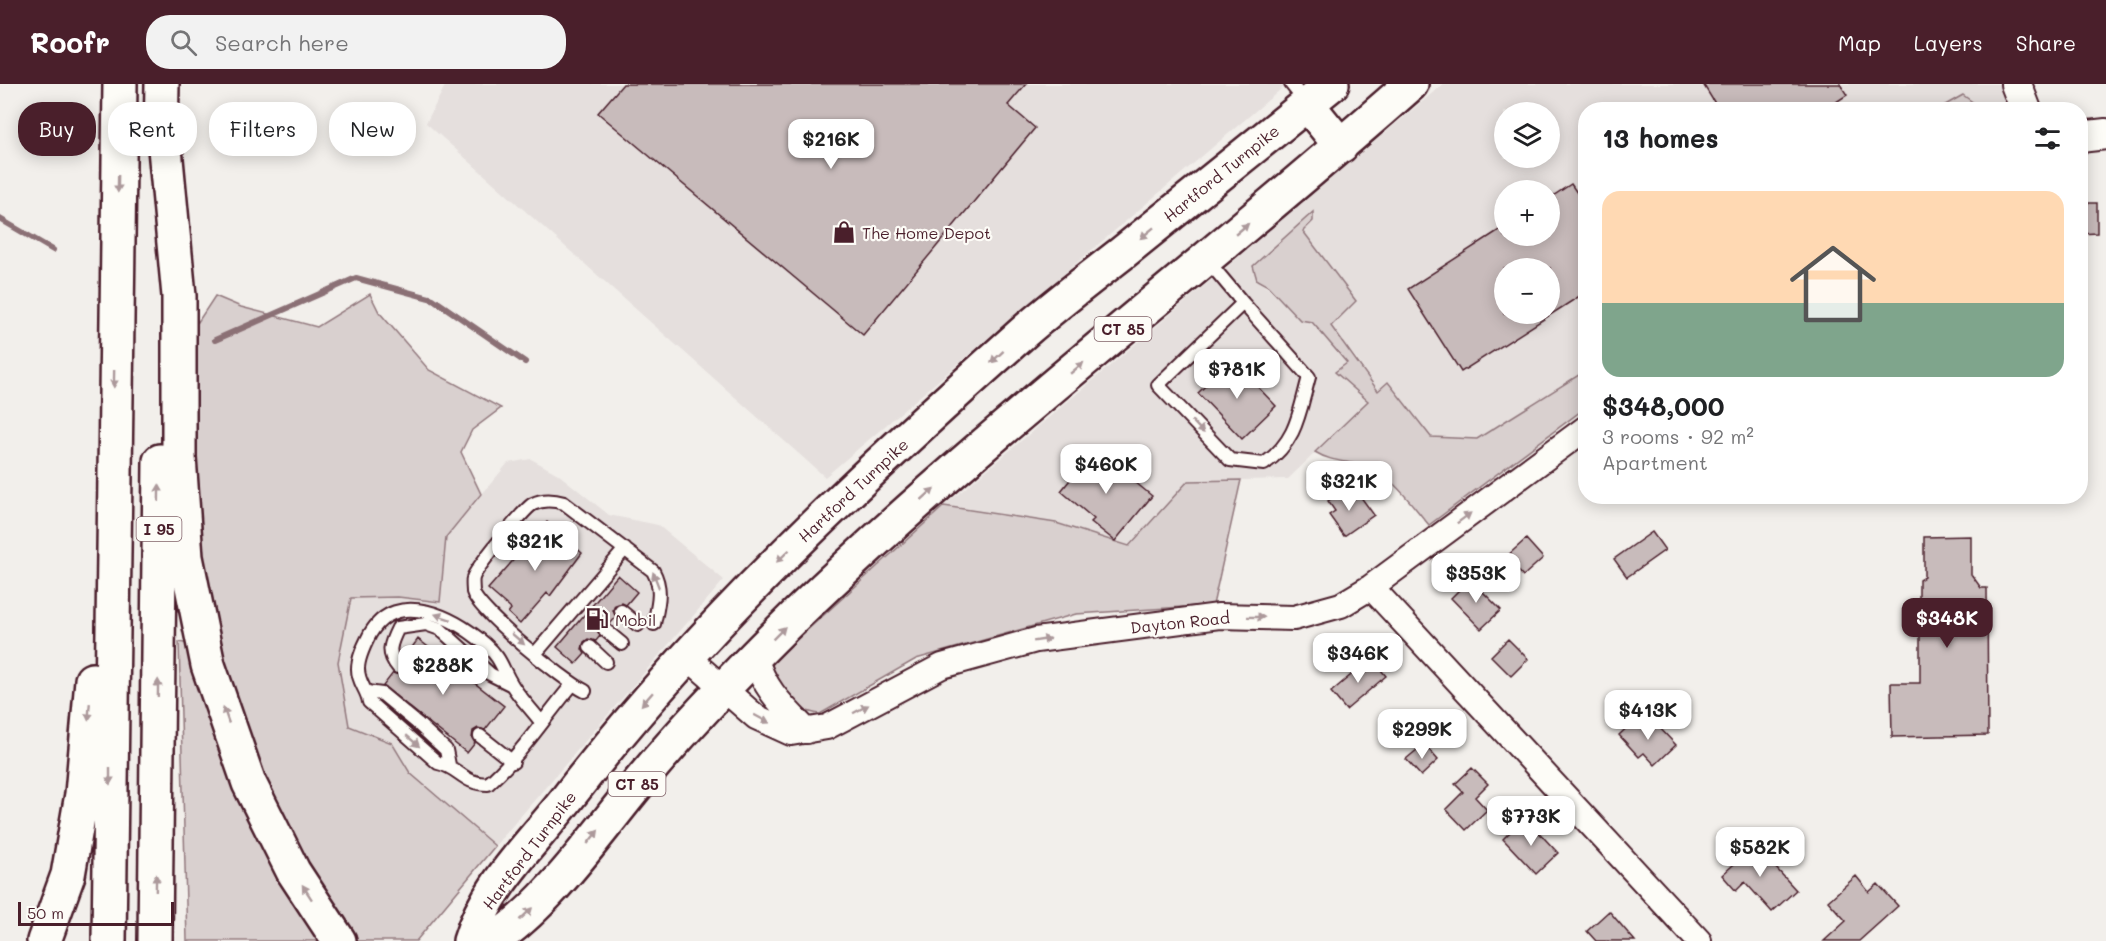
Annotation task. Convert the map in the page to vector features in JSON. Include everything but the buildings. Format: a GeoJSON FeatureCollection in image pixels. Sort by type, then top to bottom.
{"type":"FeatureCollection","features":[{"type":"Feature","properties":{"kind":"highway","name":"I 95"},"geometry":{"type":"LineString","coordinates":[[109,941],[113,445],[120,84]]}},
{"type":"Feature","properties":{"kind":"highway","name":"I 95"},"geometry":{"type":"LineString","coordinates":[[162,84],[162,102]]}},
{"type":"Feature","properties":{"kind":"highway","name":"Hartford Turnpike"},"geometry":{"type":"LineString","coordinates":[[492,941],[517,923],[544,896],[650,768],[797,614],[956,469],[1411,84]]}},
{"type":"Feature","properties":{"kind":"highway","name":"Hartford Turnpike"},"geometry":{"type":"LineString","coordinates":[[470,941],[486,903],[505,876],[614,737],[686,655],[840,500],[1027,329],[1318,88],[1352,136]]}},
{"type":"Feature","properties":{"kind":"highway","name":"I 95"},"geometry":{"type":"LineString","coordinates":[[155,941],[162,156]]}},
{"type":"Feature","properties":{"kind":"highway"},"geometry":{"type":"LineString","coordinates":[[166,156],[179,296],[179,457],[186,557],[208,665],[249,783],[293,872],[339,941]]}},
{"type":"Feature","properties":{"kind":"highway"},"geometry":{"type":"LineString","coordinates":[[44,941],[68,875],[82,794],[113,445]]}},
{"type":"Feature","properties":{"kind":"street"},"geometry":{"type":"LineString","coordinates":[[2016,84],[2023,102]]}},
{"type":"Feature","properties":{"kind":"street"},"geometry":{"type":"LineString","coordinates":[[2088,136],[2106,134]]}},
{"type":"Feature","properties":{"kind":"street","name":"Dayton Road"},"geometry":{"type":"LineString","coordinates":[[686,655],[756,717],[791,733],[827,727],[942,666],[1036,640],[1219,616],[1294,618],[1341,605],[1371,587],[1578,434]]}},
{"type":"Feature","properties":{"kind":"street"},"geometry":{"type":"LineString","coordinates":[[1371,587],[1699,941]]}},
{"type":"Feature","properties":{"kind":"street"},"geometry":{"type":"LineString","coordinates":[[755,657],[762,679],[782,707],[807,731]]}},
{"type":"Feature","properties":{"kind":"lane"},"geometry":{"type":"LineString","coordinates":[[1206,259],[1309,377],[1294,432],[1277,455],[1264,465],[1230,460],[1158,385],[1243,303]]}},
{"type":"Feature","properties":{"kind":"lane"},"geometry":{"type":"LineString","coordinates":[[585,691],[572,685],[478,603],[473,592],[473,578],[479,566],[530,506],[550,501],[564,503],[652,571],[658,581],[660,593],[654,624]]}},
{"type":"Feature","properties":{"kind":"lane"},"geometry":{"type":"LineString","coordinates":[[536,654],[581,610],[597,591],[625,549]]}},
{"type":"Feature","properties":{"kind":"lane"},"geometry":{"type":"LineString","coordinates":[[541,722],[512,685],[501,660],[457,622],[414,609],[389,614],[374,628],[358,666],[359,682],[367,692],[369,702],[438,763],[449,765],[467,781],[488,784],[513,762],[541,722],[572,685]]}},
{"type":"Feature","properties":{"kind":"lane"},"geometry":{"type":"LineString","coordinates":[[621,611],[638,625]]}},
{"type":"Feature","properties":{"kind":"lane"},"geometry":{"type":"LineString","coordinates":[[398,667],[391,660],[389,647],[398,628],[426,624],[440,629],[490,674],[512,685]]}},
{"type":"Feature","properties":{"kind":"lane"},"geometry":{"type":"LineString","coordinates":[[605,630],[622,644]]}},
{"type":"Feature","properties":{"kind":"lane"},"geometry":{"type":"LineString","coordinates":[[590,647],[606,662]]}},
{"type":"Feature","properties":{"kind":"lane"},"geometry":{"type":"LineString","coordinates":[[480,736],[513,762]]}},
{"type":"Feature","properties":{"kind":"shaded area"},"geometry":{"type":"Polygon","coordinates":[[[446,84],[1287,84],[825,477],[426,123],[446,84]]]}},
{"type":"Feature","properties":{"kind":"shaded area"},"geometry":{"type":"Polygon","coordinates":[[[1443,84],[2002,84],[2006,102],[1972,102],[1963,95],[1951,102],[1578,102],[1578,375],[1477,439],[1431,437],[1389,383],[1379,392],[1356,358],[1330,326],[1356,301],[1303,231],[1285,238],[1253,267],[1257,280],[1312,322],[1348,363],[1336,372],[1369,401],[1288,479],[1188,481],[1129,546],[1056,523],[944,506],[1443,84]]]}},
{"type":"Feature","properties":{"kind":"shaded area"},"geometry":{"type":"Polygon","coordinates":[[[1963,95],[1972,102],[1950,102],[1963,95]]]}},
{"type":"Feature","properties":{"kind":"shaded area"},"geometry":{"type":"Polygon","coordinates":[[[1313,212],[1313,221],[1303,231],[1356,301],[1331,326],[1378,391],[1388,382],[1431,437],[1477,439],[1578,375],[1578,413],[1429,525],[1392,483],[1374,470],[1333,460],[1315,452],[1368,401],[1335,372],[1347,363],[1312,322],[1300,320],[1268,286],[1257,280],[1253,266],[1313,212]]]}},
{"type":"Feature","properties":{"kind":"shaded area"},"geometry":{"type":"Polygon","coordinates":[[[370,294],[379,312],[429,370],[501,408],[472,430],[461,452],[481,494],[446,537],[440,602],[398,597],[351,598],[338,662],[349,726],[392,743],[410,773],[495,846],[416,941],[353,941],[306,862],[245,740],[216,641],[204,576],[196,502],[194,328],[215,296],[241,307],[317,327],[370,294]]]}},
{"type":"Feature","properties":{"kind":"shaded area"},"geometry":{"type":"Polygon","coordinates":[[[531,459],[558,474],[609,515],[658,525],[724,580],[495,846],[410,773],[392,743],[349,726],[338,662],[350,598],[398,597],[440,602],[446,537],[508,463],[531,459]]]}},
{"type":"Feature","properties":{"kind":"shaded area"},"geometry":{"type":"Polygon","coordinates":[[[1241,480],[1213,605],[1076,614],[916,659],[820,714],[810,712],[793,703],[786,697],[776,681],[772,662],[944,506],[1056,523],[1129,546],[1188,481],[1241,480]]]}},
{"type":"Feature","properties":{"kind":"shaded area"},"geometry":{"type":"Polygon","coordinates":[[[179,642],[189,644],[321,941],[187,941],[179,642]]]}},
{"type":"Feature","properties":{"kind":"waterway"},"geometry":{"type":"LineString","coordinates":[[0,219],[53,250]]}},
{"type":"Feature","properties":{"kind":"waterway"},"geometry":{"type":"LineString","coordinates":[[215,340],[356,278],[433,299],[525,362]]}},
{"type":"Feature","properties":{"kind":"place","name":"The Home Depot"},"geometry":{"type":"Point","coordinates":[844,232]}},
{"type":"Feature","properties":{"kind":"place","name":"Mobil"},"geometry":{"type":"Point","coordinates":[597,619]}}]}
